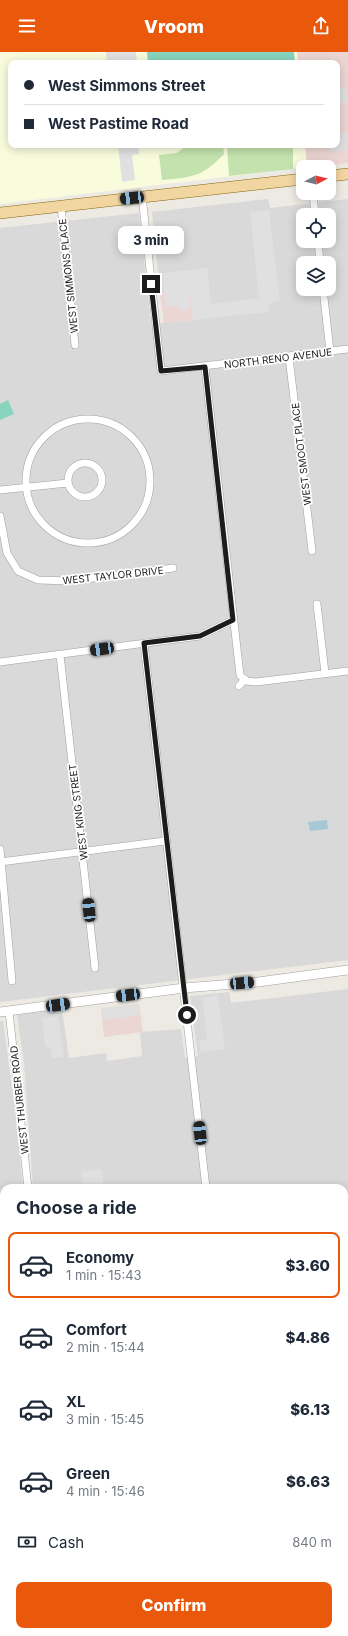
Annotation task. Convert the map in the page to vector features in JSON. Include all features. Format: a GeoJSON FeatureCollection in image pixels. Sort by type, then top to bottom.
{"type":"FeatureCollection","features":[{"type":"Feature","properties":{"kind":"main road"},"geometry":{"type":"LineString","coordinates":[[336,175],[348,174]]}},
{"type":"Feature","properties":{"kind":"main road"},"geometry":{"type":"LineString","coordinates":[[0,213],[296,180]]}},
{"type":"Feature","properties":{"kind":"street","name":"NORTH RENO AVENUE"},"geometry":{"type":"LineString","coordinates":[[142,196],[161,371],[348,349]]}},
{"type":"Feature","properties":{"kind":"street","name":"WEST SIMMONS PLACE"},"geometry":{"type":"LineString","coordinates":[[61,206],[75,345]]}},
{"type":"Feature","properties":{"kind":"street"},"geometry":{"type":"LineString","coordinates":[[324,296],[330,351]]}},
{"type":"Feature","properties":{"kind":"street","name":"WEST SMOOT PLACE"},"geometry":{"type":"LineString","coordinates":[[290,357],[312,551]]}},
{"type":"Feature","properties":{"kind":"street"},"geometry":{"type":"LineString","coordinates":[[205,367],[239,670],[244,679],[256,682],[348,671]]}},
{"type":"Feature","properties":{"kind":"street"},"geometry":{"type":"LineString","coordinates":[[81,418],[98,419],[125,430],[142,449],[150,469],[150,488],[145,508],[134,523],[118,536],[102,541],[82,543],[67,540],[55,534],[41,523],[31,506],[26,488],[31,457],[40,441],[53,429],[81,418]]}},
{"type":"Feature","properties":{"kind":"street"},"geometry":{"type":"LineString","coordinates":[[85,463],[95,466],[101,474],[102,479],[96,493],[86,497],[76,495],[69,488],[68,482],[72,469],[85,463]]}},
{"type":"Feature","properties":{"kind":"street"},"geometry":{"type":"LineString","coordinates":[[0,490],[68,482]]}},
{"type":"Feature","properties":{"kind":"street","name":"WEST TAYLOR DRIVE"},"geometry":{"type":"LineString","coordinates":[[0,520],[7,553],[18,571],[38,580],[70,581],[173,568]]}},
{"type":"Feature","properties":{"kind":"street"},"geometry":{"type":"LineString","coordinates":[[317,604],[325,673]]}},
{"type":"Feature","properties":{"kind":"street"},"geometry":{"type":"LineString","coordinates":[[0,662],[200,636],[233,620]]}},
{"type":"Feature","properties":{"kind":"street"},"geometry":{"type":"LineString","coordinates":[[144,643],[206,1184]]}},
{"type":"Feature","properties":{"kind":"street","name":"WEST KING STREET"},"geometry":{"type":"LineString","coordinates":[[60,655],[95,968]]}},
{"type":"Feature","properties":{"kind":"street"},"geometry":{"type":"LineString","coordinates":[[239,686],[244,679]]}},
{"type":"Feature","properties":{"kind":"street"},"geometry":{"type":"LineString","coordinates":[[1,862],[166,842]]}},
{"type":"Feature","properties":{"kind":"street"},"geometry":{"type":"LineString","coordinates":[[0,849],[12,981]]}},
{"type":"Feature","properties":{"kind":"street"},"geometry":{"type":"LineString","coordinates":[[4,1012],[184,988],[258,982],[348,970]]}},
{"type":"Feature","properties":{"kind":"street","name":"WEST THURBER ROAD"},"geometry":{"type":"LineString","coordinates":[[4,1012],[27,1184]]}},
{"type":"Feature","properties":{"kind":"shaded area"},"geometry":{"type":"Polygon","coordinates":[[[0,52],[297,52],[298,60],[8,60],[8,148],[305,148],[306,160],[296,160],[296,168],[0,204],[0,52]]]}},
{"type":"Feature","properties":{"kind":"shaded area"},"geometry":{"type":"Polygon","coordinates":[[[106,52],[136,52],[137,60],[107,60],[106,52]]]}},
{"type":"Feature","properties":{"kind":"shaded area"},"geometry":{"type":"Polygon","coordinates":[[[297,52],[348,52],[348,163],[336,164],[336,160],[306,160],[305,148],[340,148],[340,60],[298,60],[297,52]]]}},
{"type":"Feature","properties":{"kind":"shaded area"},"geometry":{"type":"Polygon","coordinates":[[[345,87],[348,102],[340,103],[340,88],[345,87]]]}},
{"type":"Feature","properties":{"kind":"shaded area"},"geometry":{"type":"Polygon","coordinates":[[[348,133],[348,150],[329,152],[328,148],[340,148],[340,134],[348,133]]]}},
{"type":"Feature","properties":{"kind":"shaded area"},"geometry":{"type":"Polygon","coordinates":[[[118,148],[138,148],[139,154],[132,155],[135,180],[122,182],[118,148]]]}},
{"type":"Feature","properties":{"kind":"shaded area"},"geometry":{"type":"Polygon","coordinates":[[[268,199],[270,208],[348,199],[348,960],[0,1002],[0,228],[139,213],[151,324],[193,320],[190,290],[160,293],[152,212],[268,199]]]}},
{"type":"Feature","properties":{"kind":"shaded area"},"geometry":{"type":"Polygon","coordinates":[[[269,210],[280,301],[273,302],[268,306],[269,312],[193,320],[190,290],[190,310],[179,311],[178,306],[165,307],[163,273],[207,268],[211,304],[259,298],[250,213],[269,210]]]}},
{"type":"Feature","properties":{"kind":"shaded area"},"geometry":{"type":"Polygon","coordinates":[[[190,290],[193,320],[164,323],[160,293],[190,290]]]}},
{"type":"Feature","properties":{"kind":"shaded area"},"geometry":{"type":"Polygon","coordinates":[[[348,989],[348,1184],[33,1184],[24,1063],[17,1015],[62,1009],[69,1058],[106,1053],[107,1061],[142,1056],[140,1032],[181,1029],[185,1058],[198,1056],[190,996],[229,992],[231,1003],[348,989]]]}},
{"type":"Feature","properties":{"kind":"shaded area"},"geometry":{"type":"Polygon","coordinates":[[[218,995],[225,1049],[201,1052],[199,1041],[207,1039],[202,998],[218,995]]]}},
{"type":"Feature","properties":{"kind":"shaded area"},"geometry":{"type":"Polygon","coordinates":[[[138,1004],[140,1015],[103,1020],[102,1008],[138,1004]]]}},
{"type":"Feature","properties":{"kind":"shaded area"},"geometry":{"type":"Polygon","coordinates":[[[139,1004],[143,1032],[104,1037],[101,1009],[139,1004]]]}},
{"type":"Feature","properties":{"kind":"shaded area"},"geometry":{"type":"Polygon","coordinates":[[[58,1016],[64,1057],[52,1058],[50,1047],[45,1047],[42,1018],[58,1016]]]}},
{"type":"Feature","properties":{"kind":"shaded area"},"geometry":{"type":"Polygon","coordinates":[[[0,1021],[3,1021],[16,1118],[23,1184],[0,1184],[0,1021]]]}},
{"type":"Feature","properties":{"kind":"shaded area"},"geometry":{"type":"Polygon","coordinates":[[[101,1169],[103,1184],[82,1184],[81,1172],[101,1169]]]}},
{"type":"Feature","properties":{"kind":"green space"},"geometry":{"type":"Polygon","coordinates":[[[147,52],[294,52],[295,60],[148,60],[147,52]]]}},
{"type":"Feature","properties":{"kind":"green space"},"geometry":{"type":"Polygon","coordinates":[[[183,148],[223,148],[224,154],[203,172],[189,177],[162,180],[159,155],[177,153],[183,148]]]}},
{"type":"Feature","properties":{"kind":"green space"},"geometry":{"type":"Polygon","coordinates":[[[227,148],[293,148],[293,169],[229,176],[227,148]]]}},
{"type":"Feature","properties":{"kind":"green space"},"geometry":{"type":"Polygon","coordinates":[[[8,400],[14,414],[0,420],[0,404],[8,400]]]}},
{"type":"Feature","properties":{"kind":"water"},"geometry":{"type":"Polygon","coordinates":[[[327,820],[328,829],[310,831],[308,822],[327,820]]]}},
{"type":"Feature","properties":{"kind":"route"},"geometry":{"type":"LineString","coordinates":[[151,284],[161,371],[205,367],[233,620],[200,636],[144,643],[187,1015]]}}]}
